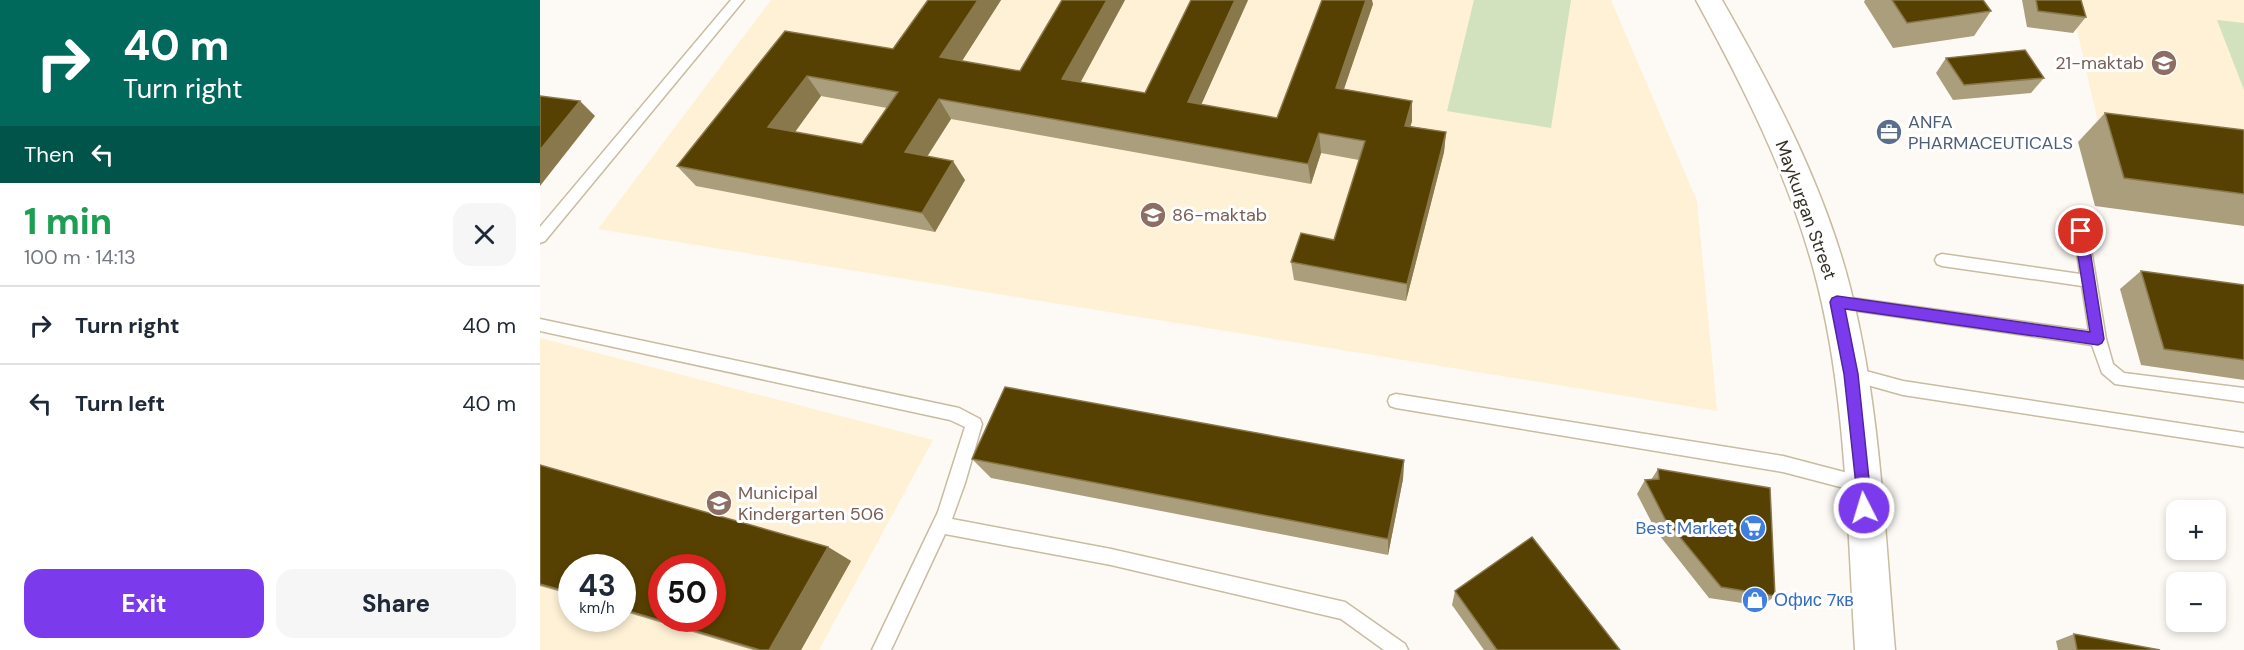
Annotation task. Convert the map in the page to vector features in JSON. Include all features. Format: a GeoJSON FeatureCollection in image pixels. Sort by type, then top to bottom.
{"type":"FeatureCollection","features":[{"type":"Feature","properties":{"kind":"main road","name":"Maykurgan Street"},"geometry":{"type":"LineString","coordinates":[[1709,0],[1745,63],[1787,151],[1824,253],[1837,302],[1851,374],[1863,485],[1875,650]]}},
{"type":"Feature","properties":{"kind":"lane"},"geometry":{"type":"LineString","coordinates":[[540,237],[738,0]]}},
{"type":"Feature","properties":{"kind":"lane"},"geometry":{"type":"LineString","coordinates":[[2081,231],[2098,339],[2106,368],[2120,379],[2244,395]]}},
{"type":"Feature","properties":{"kind":"lane"},"geometry":{"type":"LineString","coordinates":[[1942,260],[2089,281]]}},
{"type":"Feature","properties":{"kind":"lane"},"geometry":{"type":"LineString","coordinates":[[1837,302],[2098,339]]}},
{"type":"Feature","properties":{"kind":"lane"},"geometry":{"type":"LineString","coordinates":[[540,325],[953,412],[974,424],[966,457],[942,525],[881,650]]}},
{"type":"Feature","properties":{"kind":"lane"},"geometry":{"type":"LineString","coordinates":[[1851,374],[1903,388],[2244,440]]}},
{"type":"Feature","properties":{"kind":"lane"},"geometry":{"type":"LineString","coordinates":[[1396,401],[1783,464],[1863,485]]}},
{"type":"Feature","properties":{"kind":"lane"},"geometry":{"type":"LineString","coordinates":[[942,525],[1111,557],[1345,611],[1399,650]]}},
{"type":"Feature","properties":{"kind":"shaded area","name":"86-maktab"},"geometry":{"type":"Polygon","coordinates":[[[771,0],[1611,0],[1697,201],[1717,411],[598,229],[771,0]]]}},
{"type":"Feature","properties":{"kind":"shaded area","name":"21-maktab"},"geometry":{"type":"Polygon","coordinates":[[[2070,0],[2244,0],[2244,143],[2099,126],[2070,0]]]}},
{"type":"Feature","properties":{"kind":"shaded area","name":"Municipal Kindergarten 506"},"geometry":{"type":"Polygon","coordinates":[[[540,338],[933,440],[819,650],[540,650],[540,338]]]}},
{"type":"Feature","properties":{"kind":"green space"},"geometry":{"type":"Polygon","coordinates":[[[1474,0],[1571,0],[1551,128],[1447,111],[1474,0]]]}},
{"type":"Feature","properties":{"kind":"green space"},"geometry":{"type":"Polygon","coordinates":[[[2217,20],[2244,23],[2244,90],[2217,20]]]}},
{"type":"Feature","properties":{"kind":"building"},"geometry":{"type":"Polygon","coordinates":[[[928,0],[978,0],[940,57],[1020,71],[1062,0],[1107,0],[1062,79],[1145,93],[1191,0],[1235,0],[1188,102],[1277,118],[1322,0],[1366,0],[1336,88],[1412,101],[1405,126],[1446,132],[1407,284],[1291,262],[1301,233],[1334,240],[1365,141],[1319,133],[1308,164],[939,99],[905,152],[953,161],[922,213],[677,166],[785,31],[893,49],[928,0]],[[807,76],[768,127],[862,144],[898,92],[807,76]]]}},
{"type":"Feature","properties":{"kind":"building"},"geometry":{"type":"Polygon","coordinates":[[[1892,0],[1983,0],[1991,11],[1907,23],[1892,0]]]}},
{"type":"Feature","properties":{"kind":"building"},"geometry":{"type":"Polygon","coordinates":[[[2036,0],[2081,0],[2086,17],[2038,11],[2036,0]]]}},
{"type":"Feature","properties":{"kind":"building"},"geometry":{"type":"Polygon","coordinates":[[[2025,50],[2044,78],[1964,85],[1946,58],[2025,50]]]}},
{"type":"Feature","properties":{"kind":"building"},"geometry":{"type":"Polygon","coordinates":[[[540,96],[580,101],[540,150],[540,96]]]}},
{"type":"Feature","properties":{"kind":"building"},"geometry":{"type":"Polygon","coordinates":[[[2105,113],[2244,130],[2244,194],[2124,178],[2105,113]]]}},
{"type":"Feature","properties":{"kind":"building"},"geometry":{"type":"Polygon","coordinates":[[[2141,271],[2244,285],[2244,360],[2164,349],[2141,271]]]}},
{"type":"Feature","properties":{"kind":"building"},"geometry":{"type":"Polygon","coordinates":[[[1005,387],[1404,460],[1388,539],[972,459],[1005,387]]]}},
{"type":"Feature","properties":{"kind":"building"},"geometry":{"type":"Polygon","coordinates":[[[540,465],[828,547],[769,650],[760,650],[699,632],[726,632],[726,554],[648,554],[648,617],[636,613],[636,554],[558,554],[558,589],[540,584],[540,465]]]}},
{"type":"Feature","properties":{"kind":"building"},"geometry":{"type":"Polygon","coordinates":[[[1658,469],[1770,488],[1775,596],[1721,587],[1665,519],[1645,480],[1659,479],[1658,469]]]}},
{"type":"Feature","properties":{"kind":"building"},"geometry":{"type":"Polygon","coordinates":[[[1532,537],[1620,650],[1497,650],[1455,591],[1532,537]]]}},
{"type":"Feature","properties":{"kind":"building"},"geometry":{"type":"Polygon","coordinates":[[[2074,634],[2160,650],[2077,650],[2074,634]]]}},
{"type":"Feature","properties":{"kind":"place","name":"21-maktab"},"geometry":{"type":"Point","coordinates":[2164,63]}},
{"type":"Feature","properties":{"kind":"place","name":"ANFA PHARMACEUTICALS"},"geometry":{"type":"Point","coordinates":[1889,132]}},
{"type":"Feature","properties":{"kind":"place","name":"86-maktab"},"geometry":{"type":"Point","coordinates":[1153,215]}},
{"type":"Feature","properties":{"kind":"place","name":"Municipal Kindergarten 506"},"geometry":{"type":"Point","coordinates":[719,503]}},
{"type":"Feature","properties":{"kind":"place","name":"Best Market"},"geometry":{"type":"Point","coordinates":[1753,528]}},
{"type":"Feature","properties":{"kind":"place","name":"Офис 7кв"},"geometry":{"type":"Point","coordinates":[1755,600]}},
{"type":"Feature","properties":{"kind":"route"},"geometry":{"type":"LineString","coordinates":[[1864,508],[1851,374],[1837,302],[2098,339],[2081,231]]}}]}
